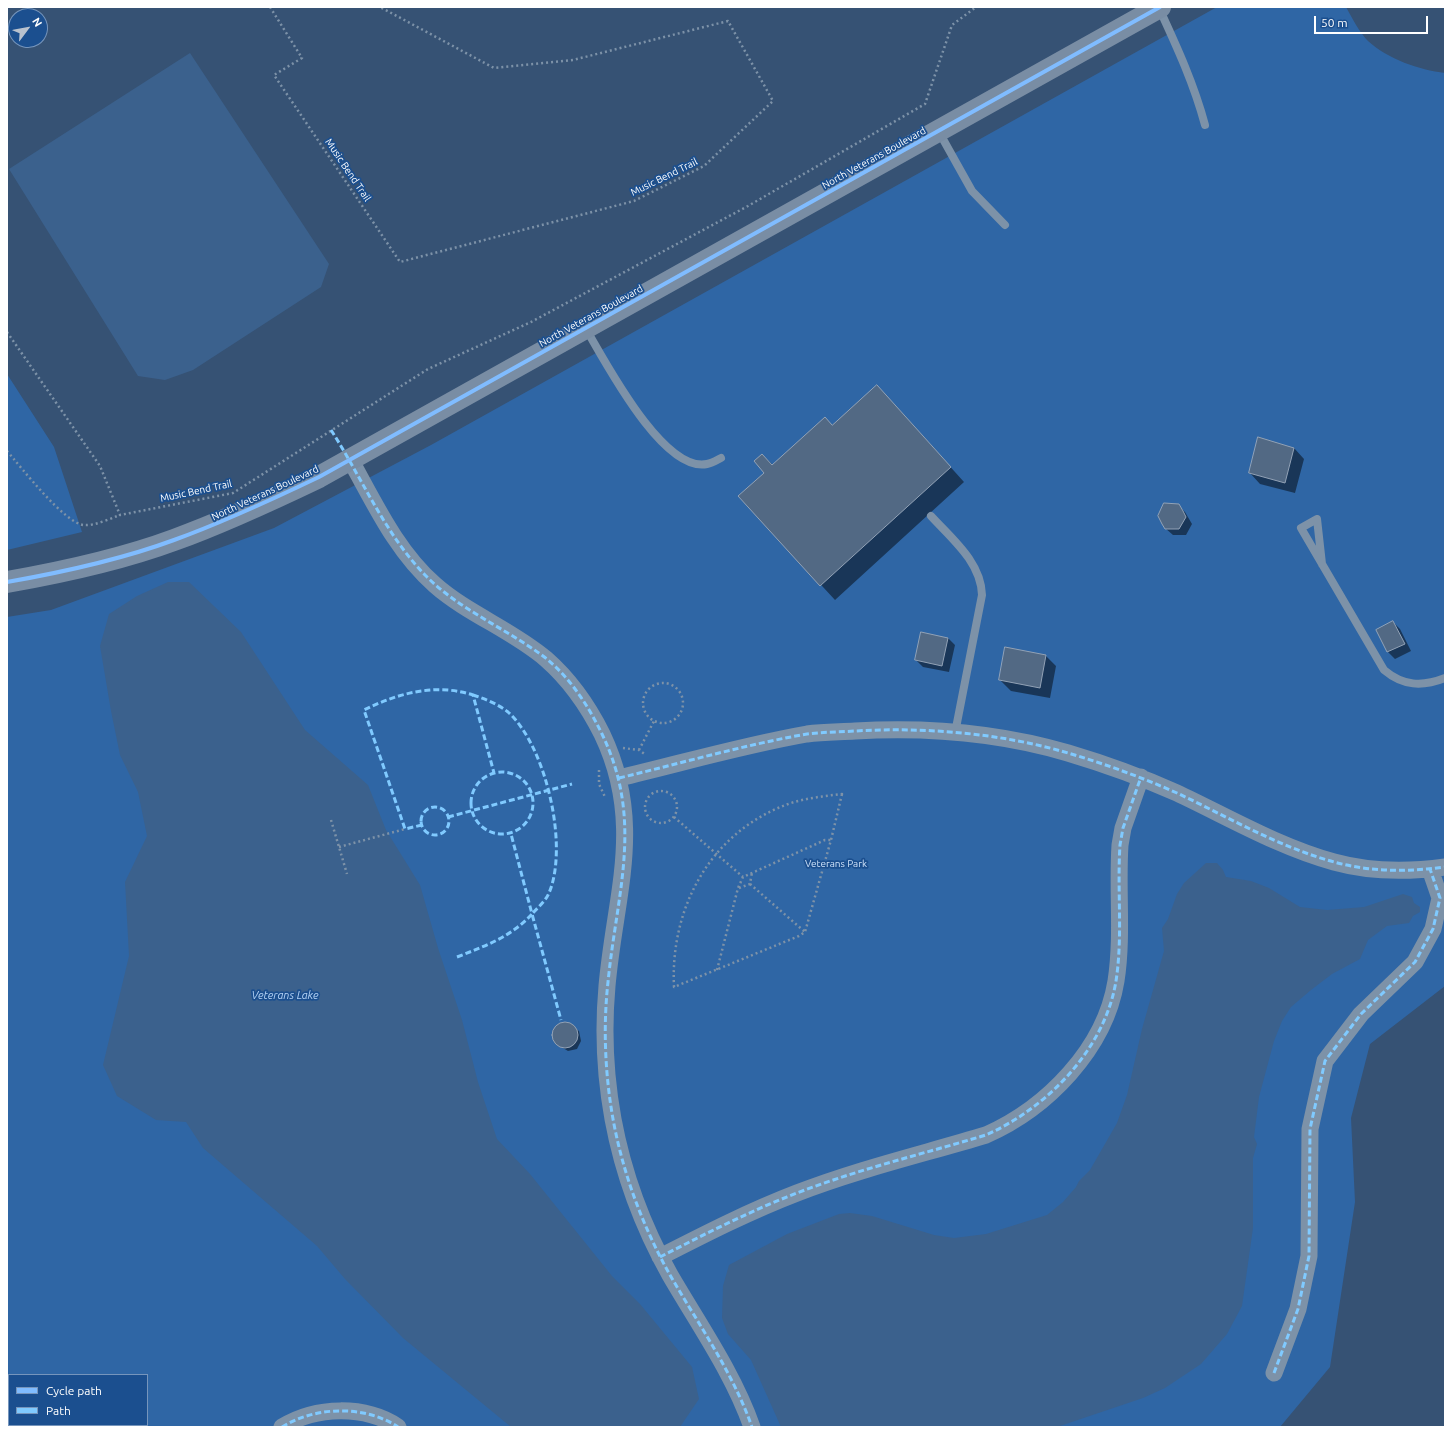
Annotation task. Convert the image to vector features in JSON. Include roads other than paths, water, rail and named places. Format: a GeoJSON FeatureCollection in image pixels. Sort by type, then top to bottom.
{"type":"FeatureCollection","features":[{"type":"Feature","properties":{"kind":"street","name":"North Veterans Boulevard"},"geometry":{"type":"LineString","coordinates":[[7,582],[88,566],[173,541],[269,501],[351,461],[1160,7]]}},
{"type":"Feature","properties":{"kind":"street"},"geometry":{"type":"LineString","coordinates":[[351,461],[399,543],[424,574],[446,593],[545,658],[575,688],[592,714],[603,737],[619,778],[626,827],[625,858],[607,985],[605,1017],[608,1082],[613,1118],[628,1179],[660,1257],[709,1339],[745,1406],[752,1427]]}},
{"type":"Feature","properties":{"kind":"street"},"geometry":{"type":"LineString","coordinates":[[619,778],[728,751],[809,734],[872,730],[955,733],[1037,746],[1066,753],[1141,777],[1269,836],[1334,862],[1382,870],[1438,868],[1440,898],[1433,929],[1415,962],[1361,1014],[1325,1061],[1310,1129],[1309,1256],[1298,1309],[1274,1373]]}},
{"type":"Feature","properties":{"kind":"street"},"geometry":{"type":"LineString","coordinates":[[660,1257],[743,1216],[798,1192],[863,1170],[986,1135],[1001,1128],[1039,1101],[1072,1072],[1097,1037],[1104,1021],[1116,983],[1118,962],[1120,845],[1123,828],[1141,777]]}},
{"type":"Feature","properties":{"kind":"street"},"geometry":{"type":"LineString","coordinates":[[282,1427],[300,1418],[315,1414],[346,1411],[378,1417],[398,1427]]}},
{"type":"Feature","properties":{"kind":"lane"},"geometry":{"type":"LineString","coordinates":[[1160,7],[1197,94],[1205,125]]}},
{"type":"Feature","properties":{"kind":"lane"},"geometry":{"type":"LineString","coordinates":[[938,131],[972,191],[1005,225]]}},
{"type":"Feature","properties":{"kind":"lane"},"geometry":{"type":"LineString","coordinates":[[586,328],[630,403],[658,438],[686,460],[698,464],[707,464],[721,458]]}},
{"type":"Feature","properties":{"kind":"lane"},"geometry":{"type":"LineString","coordinates":[[931,516],[964,552],[977,570],[982,586],[982,595],[955,733]]}},
{"type":"Feature","properties":{"kind":"lane"},"geometry":{"type":"LineString","coordinates":[[1322,564],[1317,518],[1301,528],[1322,564],[1384,670],[1392,678],[1413,684],[1425,684],[1445,678]]}},
{"type":"Feature","properties":{"kind":"water"},"geometry":{"type":"Polygon","coordinates":[[[190,53],[329,264],[321,287],[193,370],[165,380],[138,376],[9,169],[190,53]]]}},
{"type":"Feature","properties":{"kind":"water","name":"Veterans Lake"},"geometry":{"type":"Polygon","coordinates":[[[168,582],[189,582],[241,632],[305,730],[368,785],[386,830],[420,885],[438,948],[462,1020],[478,1082],[497,1139],[530,1174],[612,1276],[640,1304],[692,1367],[699,1399],[680,1427],[511,1427],[403,1338],[345,1279],[317,1246],[203,1148],[186,1122],[156,1120],[117,1096],[103,1065],[129,956],[125,882],[147,836],[138,792],[120,755],[100,646],[109,614],[137,596],[168,582]]]}},
{"type":"Feature","properties":{"kind":"water"},"geometry":{"type":"Polygon","coordinates":[[[1206,863],[1217,863],[1223,870],[1226,877],[1251,881],[1269,888],[1300,907],[1327,910],[1364,907],[1403,894],[1412,897],[1414,903],[1420,907],[1420,912],[1413,916],[1409,923],[1387,926],[1368,940],[1360,959],[1332,974],[1311,990],[1291,1007],[1282,1021],[1274,1041],[1259,1097],[1254,1137],[1257,1144],[1253,1158],[1253,1228],[1242,1306],[1227,1334],[1201,1364],[1165,1388],[1143,1398],[1057,1427],[781,1427],[751,1360],[728,1334],[722,1318],[723,1286],[729,1265],[787,1234],[839,1214],[850,1213],[872,1216],[934,1235],[954,1238],[986,1234],[1047,1215],[1063,1202],[1076,1187],[1079,1181],[1090,1170],[1117,1123],[1127,1095],[1142,1029],[1164,951],[1162,928],[1168,919],[1177,894],[1184,883],[1206,863]]]}},
{"type":"Feature","properties":{"kind":"park label","name":"Veterans Park"},"geometry":{"type":"Point","coordinates":[836,864]}}]}
